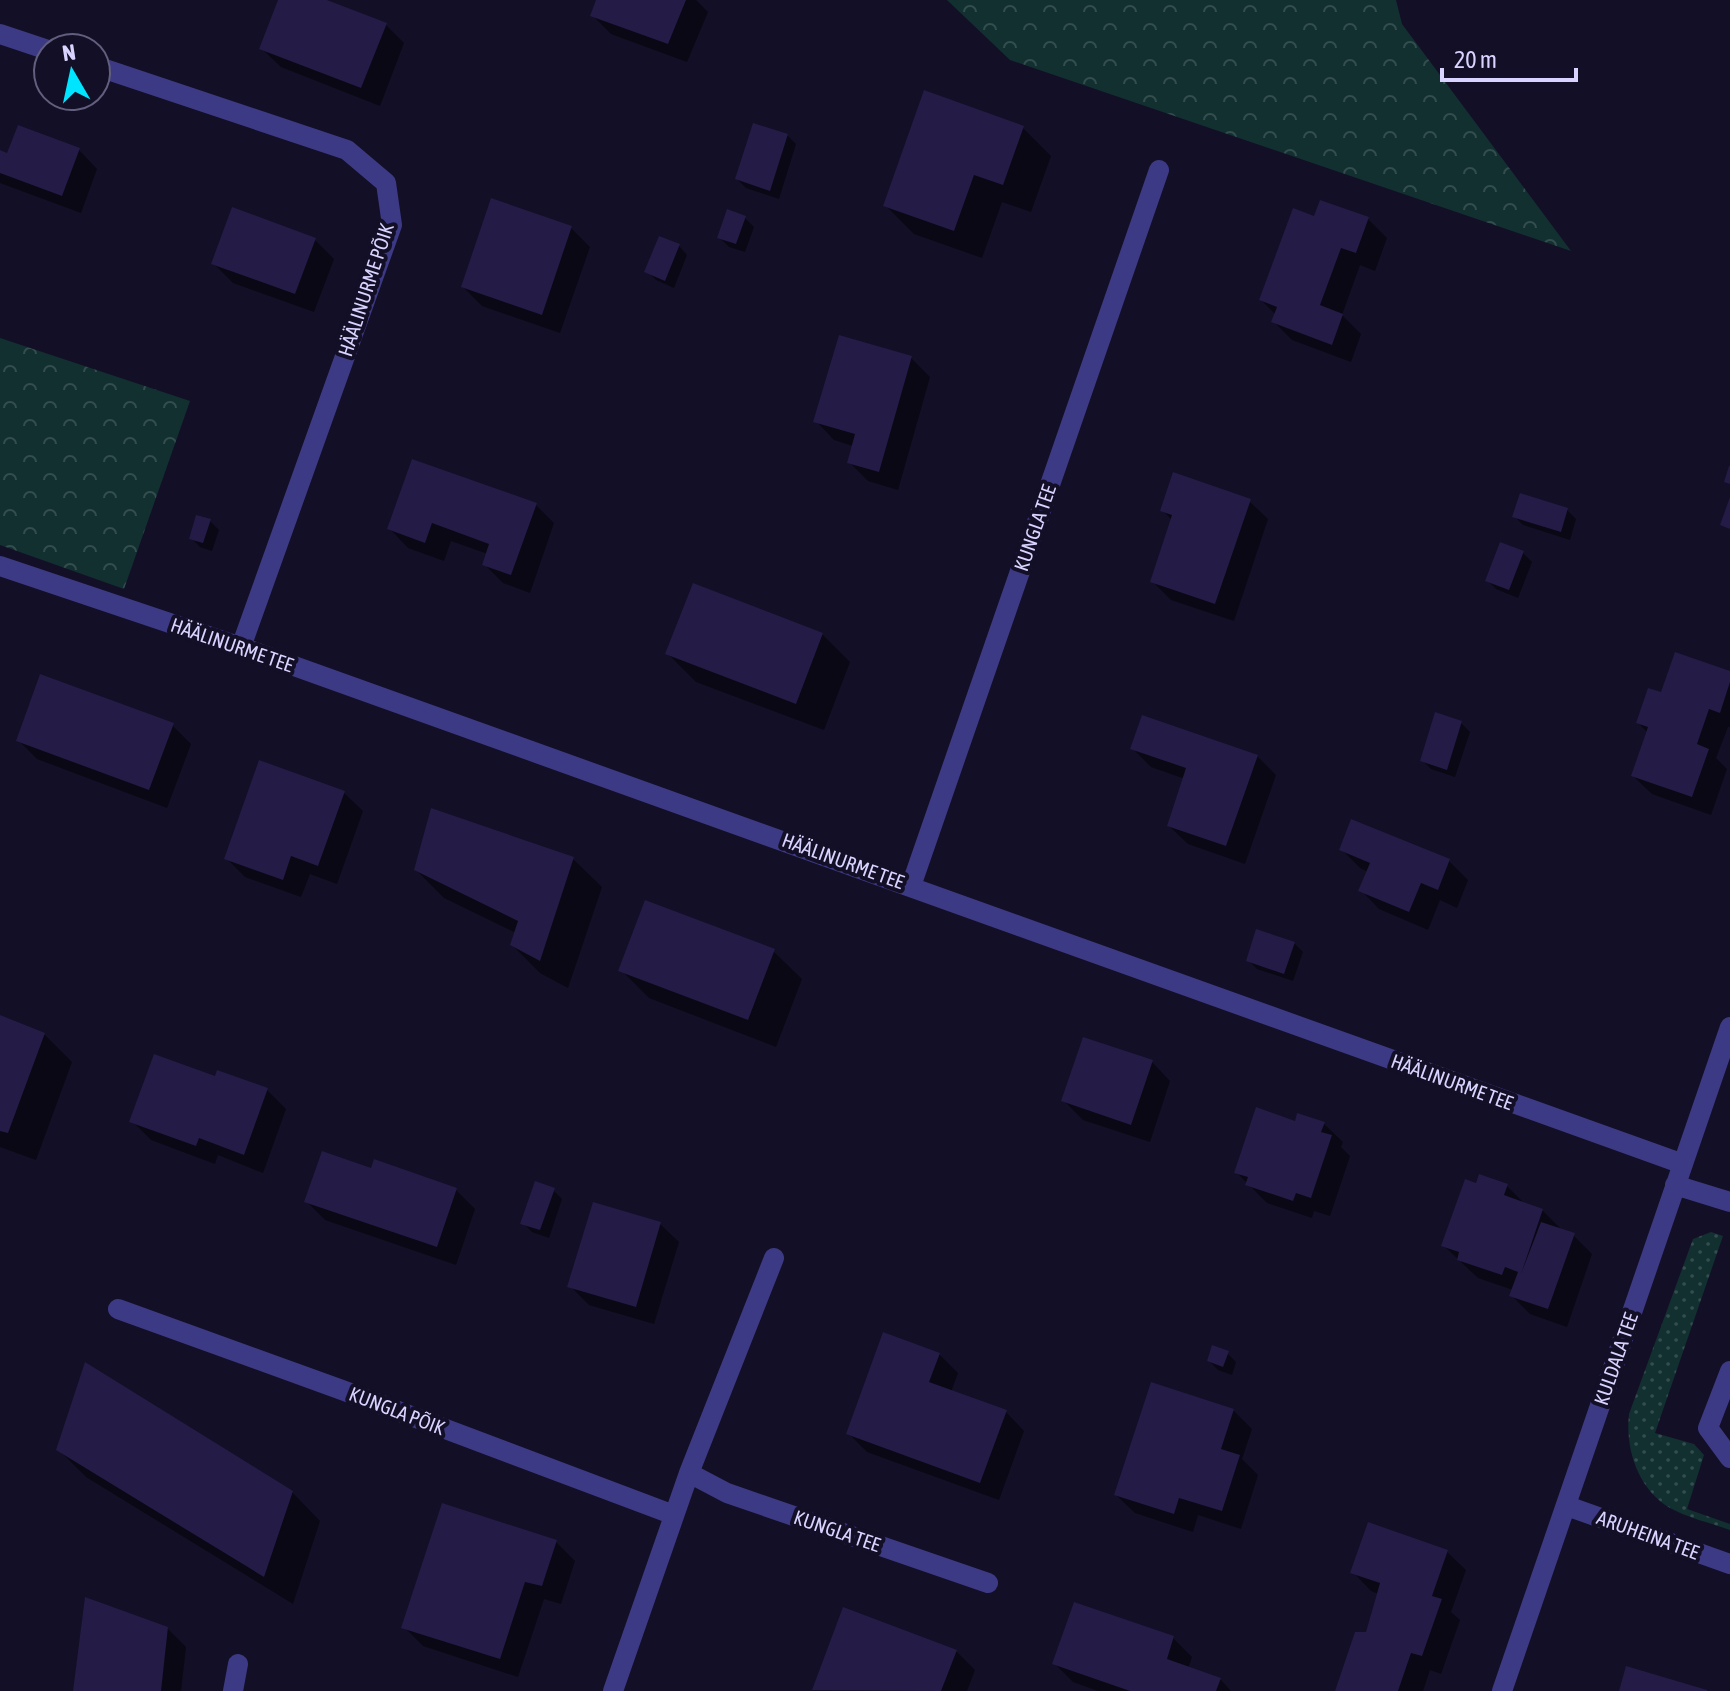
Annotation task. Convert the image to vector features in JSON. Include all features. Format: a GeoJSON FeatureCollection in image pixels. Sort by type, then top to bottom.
{"type":"FeatureCollection","features":[{"type":"Feature","properties":{"kind":"street"},"geometry":{"type":"LineString","coordinates":[[0,34],[32,45]]}},
{"type":"Feature","properties":{"kind":"street","name":"HÄÄLINURME PÕIK"},"geometry":{"type":"LineString","coordinates":[[112,71],[347,150],[386,183],[392,225],[241,647]]}},
{"type":"Feature","properties":{"kind":"street","name":"KUNGLA TEE"},"geometry":{"type":"LineString","coordinates":[[911,886],[1159,170]]}},
{"type":"Feature","properties":{"kind":"street","name":"HÄÄLINURME TEE"},"geometry":{"type":"LineString","coordinates":[[0,566],[241,647],[1683,1164]]}},
{"type":"Feature","properties":{"kind":"street","name":"KULDALA TEE"},"geometry":{"type":"LineString","coordinates":[[1502,1691],[1730,1027]]}},
{"type":"Feature","properties":{"kind":"street"},"geometry":{"type":"LineString","coordinates":[[1675,1185],[1730,1202]]}},
{"type":"Feature","properties":{"kind":"street"},"geometry":{"type":"LineString","coordinates":[[613,1691],[689,1473],[774,1258]]}},
{"type":"Feature","properties":{"kind":"street","name":"KUNGLA PÕIK"},"geometry":{"type":"LineString","coordinates":[[118,1309],[674,1515]]}},
{"type":"Feature","properties":{"kind":"street"},"geometry":{"type":"LineString","coordinates":[[1730,1371],[1708,1428],[1730,1458]]}},
{"type":"Feature","properties":{"kind":"street","name":"KUNGLA TEE"},"geometry":{"type":"LineString","coordinates":[[689,1473],[727,1493],[988,1583]]}},
{"type":"Feature","properties":{"kind":"street","name":"ARUHEINA TEE"},"geometry":{"type":"LineString","coordinates":[[1567,1506],[1730,1564]]}},
{"type":"Feature","properties":{"kind":"street"},"geometry":{"type":"LineString","coordinates":[[233,1691],[238,1664]]}},
{"type":"Feature","properties":{"kind":"green space"},"geometry":{"type":"Polygon","coordinates":[[[947,0],[1396,0],[1402,24],[1571,251],[1010,60],[947,0]]]}},
{"type":"Feature","properties":{"kind":"green space"},"geometry":{"type":"Polygon","coordinates":[[[0,338],[190,401],[124,589],[0,545],[0,338]]]}},
{"type":"Feature","properties":{"kind":"green space"},"geometry":{"type":"Polygon","coordinates":[[[1711,1232],[1723,1236],[1655,1433],[1694,1444],[1704,1455],[1687,1509],[1730,1524],[1730,1530],[1684,1515],[1659,1500],[1636,1467],[1628,1427],[1629,1414],[1693,1239],[1711,1232]]]}},
{"type":"Feature","properties":{"kind":"building"},"geometry":{"type":"Polygon","coordinates":[[[278,0],[327,0],[387,23],[361,88],[259,49],[278,0]]]}},
{"type":"Feature","properties":{"kind":"building"},"geometry":{"type":"Polygon","coordinates":[[[596,0],[686,0],[668,44],[590,16],[596,0]]]}},
{"type":"Feature","properties":{"kind":"building"},"geometry":{"type":"Polygon","coordinates":[[[924,90],[1024,126],[1003,185],[974,175],[954,231],[883,206],[924,90]]]}},
{"type":"Feature","properties":{"kind":"building"},"geometry":{"type":"Polygon","coordinates":[[[753,123],[788,134],[770,191],[735,179],[753,123]]]}},
{"type":"Feature","properties":{"kind":"building"},"geometry":{"type":"Polygon","coordinates":[[[18,125],[80,148],[62,196],[0,173],[0,150],[7,153],[18,125]]]}},
{"type":"Feature","properties":{"kind":"building"},"geometry":{"type":"Polygon","coordinates":[[[491,198],[572,226],[542,315],[461,287],[491,198]]]}},
{"type":"Feature","properties":{"kind":"building"},"geometry":{"type":"Polygon","coordinates":[[[1320,200],[1369,217],[1356,253],[1341,248],[1320,305],[1343,314],[1332,345],[1271,322],[1277,307],[1259,300],[1293,208],[1314,216],[1320,200]]]}},
{"type":"Feature","properties":{"kind":"building"},"geometry":{"type":"Polygon","coordinates":[[[232,207],[316,238],[295,294],[211,264],[232,207]]]}},
{"type":"Feature","properties":{"kind":"building"},"geometry":{"type":"Polygon","coordinates":[[[727,209],[746,216],[736,244],[717,238],[727,209]]]}},
{"type":"Feature","properties":{"kind":"building"},"geometry":{"type":"Polygon","coordinates":[[[659,236],[680,244],[665,281],[644,272],[659,236]]]}},
{"type":"Feature","properties":{"kind":"building"},"geometry":{"type":"Polygon","coordinates":[[[839,335],[912,356],[879,472],[847,463],[855,434],[813,422],[839,335]]]}},
{"type":"Feature","properties":{"kind":"building"},"geometry":{"type":"Polygon","coordinates":[[[412,459],[537,503],[511,575],[482,565],[489,544],[432,523],[425,543],[387,529],[412,459]]]}},
{"type":"Feature","properties":{"kind":"building"},"geometry":{"type":"Polygon","coordinates":[[[1730,466],[1730,484],[1724,482],[1730,466]]]}},
{"type":"Feature","properties":{"kind":"building"},"geometry":{"type":"Polygon","coordinates":[[[1173,472],[1251,499],[1215,604],[1150,582],[1172,515],[1160,511],[1173,472]]]}},
{"type":"Feature","properties":{"kind":"building"},"geometry":{"type":"Polygon","coordinates":[[[1520,493],[1568,508],[1561,532],[1512,517],[1520,493]]]}},
{"type":"Feature","properties":{"kind":"building"},"geometry":{"type":"Polygon","coordinates":[[[1730,497],[1730,529],[1720,525],[1730,497]]]}},
{"type":"Feature","properties":{"kind":"building"},"geometry":{"type":"Polygon","coordinates":[[[196,515],[211,519],[203,543],[189,539],[196,515]]]}},
{"type":"Feature","properties":{"kind":"building"},"geometry":{"type":"Polygon","coordinates":[[[1500,542],[1524,551],[1509,590],[1485,581],[1500,542]]]}},
{"type":"Feature","properties":{"kind":"building"},"geometry":{"type":"Polygon","coordinates":[[[693,583],[823,633],[796,704],[665,654],[693,583]]]}},
{"type":"Feature","properties":{"kind":"building"},"geometry":{"type":"Polygon","coordinates":[[[1675,652],[1730,671],[1730,682],[1720,713],[1709,709],[1697,744],[1709,749],[1692,797],[1631,776],[1648,727],[1636,723],[1648,688],[1661,692],[1675,652]]]}},
{"type":"Feature","properties":{"kind":"building"},"geometry":{"type":"Polygon","coordinates":[[[40,674],[174,723],[149,790],[16,741],[40,674]]]}},
{"type":"Feature","properties":{"kind":"building"},"geometry":{"type":"Polygon","coordinates":[[[1435,712],[1462,721],[1447,770],[1420,761],[1435,712]]]}},
{"type":"Feature","properties":{"kind":"building"},"geometry":{"type":"Polygon","coordinates":[[[1142,715],[1258,755],[1226,846],[1167,826],[1186,768],[1130,749],[1142,715]]]}},
{"type":"Feature","properties":{"kind":"building"},"geometry":{"type":"Polygon","coordinates":[[[259,760],[345,791],[318,866],[291,856],[283,880],[224,859],[259,760]]]}},
{"type":"Feature","properties":{"kind":"building"},"geometry":{"type":"Polygon","coordinates":[[[431,808],[574,857],[540,961],[510,945],[518,921],[414,870],[431,808]]]}},
{"type":"Feature","properties":{"kind":"building"},"geometry":{"type":"Polygon","coordinates":[[[1351,819],[1450,859],[1438,890],[1421,883],[1409,912],[1358,891],[1370,863],[1339,850],[1351,819]]]}},
{"type":"Feature","properties":{"kind":"building"},"geometry":{"type":"Polygon","coordinates":[[[645,900],[775,949],[748,1020],[618,971],[645,900]]]}},
{"type":"Feature","properties":{"kind":"building"},"geometry":{"type":"Polygon","coordinates":[[[1256,929],[1295,942],[1284,974],[1246,961],[1256,929]]]}},
{"type":"Feature","properties":{"kind":"building"},"geometry":{"type":"Polygon","coordinates":[[[0,1015],[45,1033],[8,1133],[0,1131],[0,1015]]]}},
{"type":"Feature","properties":{"kind":"building"},"geometry":{"type":"Polygon","coordinates":[[[1083,1037],[1153,1060],[1131,1125],[1061,1101],[1083,1037]]]}},
{"type":"Feature","properties":{"kind":"building"},"geometry":{"type":"Polygon","coordinates":[[[154,1054],[215,1076],[217,1070],[268,1088],[244,1155],[199,1138],[196,1146],[129,1122],[154,1054]]]}},
{"type":"Feature","properties":{"kind":"building"},"geometry":{"type":"Polygon","coordinates":[[[1256,1107],[1295,1121],[1297,1113],[1325,1122],[1321,1132],[1332,1135],[1311,1198],[1296,1193],[1293,1201],[1245,1185],[1248,1177],[1234,1173],[1256,1107]]]}},
{"type":"Feature","properties":{"kind":"building"},"geometry":{"type":"Polygon","coordinates":[[[322,1151],[371,1168],[374,1159],[457,1188],[437,1247],[304,1202],[322,1151]]]}},
{"type":"Feature","properties":{"kind":"building"},"geometry":{"type":"Polygon","coordinates":[[[1479,1174],[1508,1184],[1504,1195],[1543,1209],[1521,1274],[1541,1222],[1575,1233],[1548,1309],[1509,1296],[1518,1272],[1505,1267],[1502,1275],[1457,1260],[1459,1252],[1441,1246],[1465,1179],[1476,1183],[1479,1174]]]}},
{"type":"Feature","properties":{"kind":"building"},"geometry":{"type":"Polygon","coordinates":[[[535,1181],[555,1188],[540,1230],[520,1224],[535,1181]]]}},
{"type":"Feature","properties":{"kind":"building"},"geometry":{"type":"Polygon","coordinates":[[[593,1202],[661,1222],[636,1307],[567,1287],[593,1202]]]}},
{"type":"Feature","properties":{"kind":"building"},"geometry":{"type":"Polygon","coordinates":[[[883,1332],[940,1353],[929,1382],[1007,1410],[980,1483],[846,1434],[883,1332]]]}},
{"type":"Feature","properties":{"kind":"building"},"geometry":{"type":"Polygon","coordinates":[[[1212,1345],[1229,1351],[1223,1367],[1207,1361],[1212,1345]]]}},
{"type":"Feature","properties":{"kind":"building"},"geometry":{"type":"Polygon","coordinates":[[[85,1362],[293,1491],[264,1577],[56,1450],[85,1362]]]}},
{"type":"Feature","properties":{"kind":"building"},"geometry":{"type":"Polygon","coordinates":[[[1151,1382],[1234,1409],[1221,1449],[1240,1455],[1222,1511],[1179,1498],[1174,1514],[1114,1495],[1151,1382]]]}},
{"type":"Feature","properties":{"kind":"building"},"geometry":{"type":"Polygon","coordinates":[[[442,1503],[557,1540],[542,1586],[525,1582],[500,1659],[401,1628],[442,1503]]]}},
{"type":"Feature","properties":{"kind":"building"},"geometry":{"type":"Polygon","coordinates":[[[1368,1522],[1448,1550],[1432,1596],[1442,1599],[1422,1656],[1411,1653],[1398,1691],[1335,1691],[1355,1632],[1366,1632],[1380,1583],[1350,1573],[1368,1522]]]}},
{"type":"Feature","properties":{"kind":"building"},"geometry":{"type":"Polygon","coordinates":[[[85,1597],[168,1627],[161,1691],[73,1691],[85,1597]]]}},
{"type":"Feature","properties":{"kind":"building"},"geometry":{"type":"Polygon","coordinates":[[[1074,1602],[1174,1636],[1167,1659],[1221,1678],[1216,1691],[1130,1691],[1052,1664],[1074,1602]]]}},
{"type":"Feature","properties":{"kind":"building"},"geometry":{"type":"Polygon","coordinates":[[[843,1607],[957,1650],[941,1691],[812,1690],[843,1607]]]}},
{"type":"Feature","properties":{"kind":"building"},"geometry":{"type":"Polygon","coordinates":[[[1626,1666],[1707,1690],[1707,1691],[1619,1691],[1626,1666]]]}}]}
